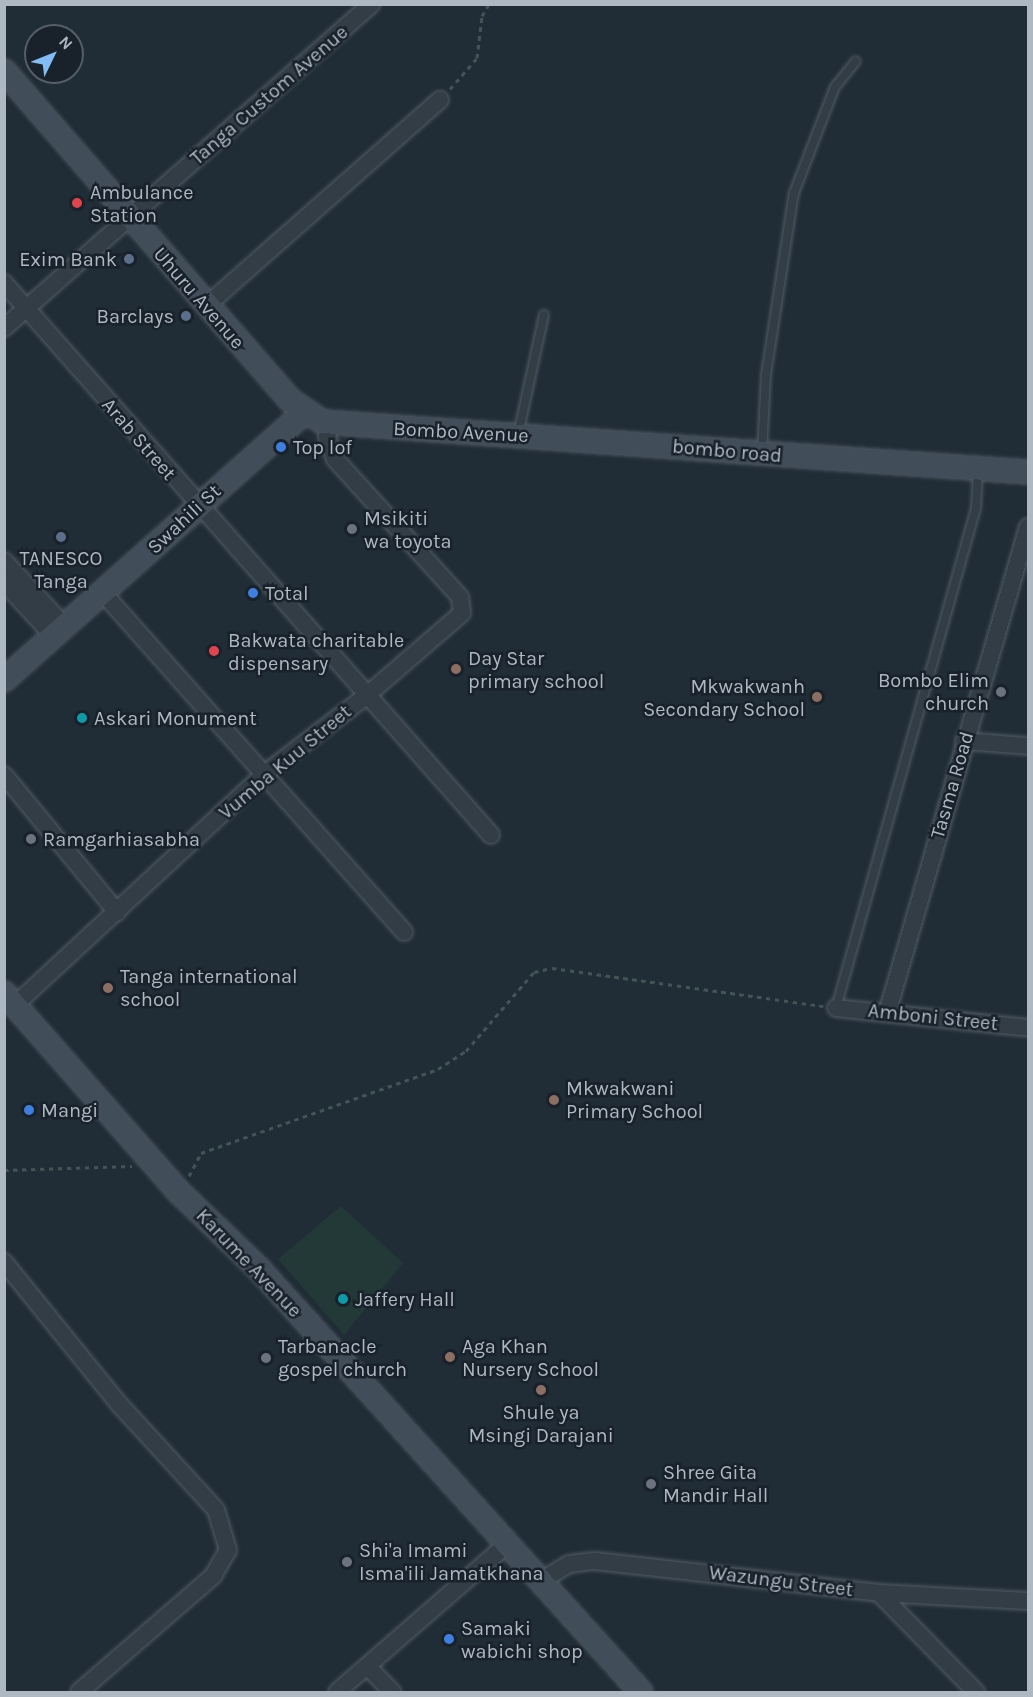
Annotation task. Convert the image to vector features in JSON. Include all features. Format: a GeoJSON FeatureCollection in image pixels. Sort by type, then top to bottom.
{"type":"FeatureCollection","features":[{"type":"Feature","properties":{"kind":"street","name":"Tanga Custom Avenue"},"geometry":{"type":"LineString","coordinates":[[4,328],[372,4]]}},
{"type":"Feature","properties":{"kind":"street","name":"Uhuru Avenue"},"geometry":{"type":"LineString","coordinates":[[4,71],[206,306],[304,413]]}},
{"type":"Feature","properties":{"kind":"street"},"geometry":{"type":"LineString","coordinates":[[206,306],[440,100]]}},
{"type":"Feature","properties":{"kind":"street","name":"Arab Street"},"geometry":{"type":"LineString","coordinates":[[4,283],[197,506],[491,835]]}},
{"type":"Feature","properties":{"kind":"street","name":"Bombo Avenue"},"geometry":{"type":"LineString","coordinates":[[304,413],[330,424],[621,443]]}},
{"type":"Feature","properties":{"kind":"street","name":"Swahili St"},"geometry":{"type":"LineString","coordinates":[[4,680],[104,594],[197,506],[304,413]]}},
{"type":"Feature","properties":{"kind":"street","name":"Vumba Kuu Street"},"geometry":{"type":"LineString","coordinates":[[10,999],[117,912],[263,775],[366,696],[454,624],[463,604],[335,459],[327,437],[330,424]]}},
{"type":"Feature","properties":{"kind":"street","name":"bombo road"},"geometry":{"type":"LineString","coordinates":[[621,443],[762,455],[978,468]]}},
{"type":"Feature","properties":{"kind":"street"},"geometry":{"type":"LineString","coordinates":[[978,468],[1029,472]]}},
{"type":"Feature","properties":{"kind":"street","name":"Tasma Road"},"geometry":{"type":"LineString","coordinates":[[888,1010],[964,741],[1029,527]]}},
{"type":"Feature","properties":{"kind":"street"},"geometry":{"type":"LineString","coordinates":[[4,561],[60,632]]}},
{"type":"Feature","properties":{"kind":"street"},"geometry":{"type":"LineString","coordinates":[[4,582],[60,632]]}},
{"type":"Feature","properties":{"kind":"street"},"geometry":{"type":"LineString","coordinates":[[104,594],[404,932]]}},
{"type":"Feature","properties":{"kind":"street"},"geometry":{"type":"LineString","coordinates":[[964,741],[1029,746]]}},
{"type":"Feature","properties":{"kind":"street"},"geometry":{"type":"LineString","coordinates":[[4,775],[117,912]]}},
{"type":"Feature","properties":{"kind":"street","name":"Karume Avenue"},"geometry":{"type":"LineString","coordinates":[[10,999],[180,1193],[258,1268],[539,1582],[641,1692]]}},
{"type":"Feature","properties":{"kind":"street","name":"Amboni Street"},"geometry":{"type":"LineString","coordinates":[[836,1008],[888,1010],[1029,1028]]}},
{"type":"Feature","properties":{"kind":"street"},"geometry":{"type":"LineString","coordinates":[[4,1262],[119,1404],[216,1510],[228,1550],[206,1583],[79,1692]]}},
{"type":"Feature","properties":{"kind":"street"},"geometry":{"type":"LineString","coordinates":[[337,1692],[507,1544]]}},
{"type":"Feature","properties":{"kind":"street","name":"Wazungu Street"},"geometry":{"type":"LineString","coordinates":[[539,1582],[569,1564],[595,1561],[879,1593],[1029,1601]]}},
{"type":"Feature","properties":{"kind":"street"},"geometry":{"type":"LineString","coordinates":[[879,1593],[976,1692]]}},
{"type":"Feature","properties":{"kind":"street"},"geometry":{"type":"LineString","coordinates":[[368,1667],[392,1692]]}},
{"type":"Feature","properties":{"kind":"lane"},"geometry":{"type":"LineString","coordinates":[[762,455],[766,375],[794,193],[835,87],[856,61]]}},
{"type":"Feature","properties":{"kind":"lane"},"geometry":{"type":"LineString","coordinates":[[518,435],[544,315]]}},
{"type":"Feature","properties":{"kind":"lane"},"geometry":{"type":"LineString","coordinates":[[836,1008],[976,508],[978,468]]}},
{"type":"Feature","properties":{"kind":"path"},"geometry":{"type":"LineString","coordinates":[[440,100],[473,64],[489,4]]}},
{"type":"Feature","properties":{"kind":"path"},"geometry":{"type":"LineString","coordinates":[[180,1193],[201,1153],[438,1069],[466,1051],[534,972],[552,969],[836,1008]]}},
{"type":"Feature","properties":{"kind":"path"},"geometry":{"type":"LineString","coordinates":[[4,1170],[80,1164],[158,1167]]}},
{"type":"Feature","properties":{"kind":"green space","name":"Jaffery Hall"},"geometry":{"type":"Polygon","coordinates":[[[341,1206],[403,1263],[344,1335],[278,1259],[341,1206]]]}},
{"type":"Feature","properties":{"kind":"place","name":"Ambulance Station"},"geometry":{"type":"Point","coordinates":[77,203]}},
{"type":"Feature","properties":{"kind":"place","name":"Exim Bank"},"geometry":{"type":"Point","coordinates":[129,259]}},
{"type":"Feature","properties":{"kind":"place","name":"Barclays"},"geometry":{"type":"Point","coordinates":[186,316]}},
{"type":"Feature","properties":{"kind":"place","name":"Top lof"},"geometry":{"type":"Point","coordinates":[281,447]}},
{"type":"Feature","properties":{"kind":"place","name":"Msikiti wa toyota"},"geometry":{"type":"Point","coordinates":[352,529]}},
{"type":"Feature","properties":{"kind":"place","name":"TANESCO Tanga"},"geometry":{"type":"Point","coordinates":[61,537]}},
{"type":"Feature","properties":{"kind":"place","name":"Total"},"geometry":{"type":"Point","coordinates":[253,593]}},
{"type":"Feature","properties":{"kind":"place","name":"Bakwata charitable dispensary"},"geometry":{"type":"Point","coordinates":[214,651]}},
{"type":"Feature","properties":{"kind":"place","name":"Day Star primary school"},"geometry":{"type":"Point","coordinates":[456,669]}},
{"type":"Feature","properties":{"kind":"place","name":"Bombo Elim church"},"geometry":{"type":"Point","coordinates":[1001,692]}},
{"type":"Feature","properties":{"kind":"place","name":"Mkwakwanh Secondary School"},"geometry":{"type":"Point","coordinates":[817,697]}},
{"type":"Feature","properties":{"kind":"place","name":"Askari Monument"},"geometry":{"type":"Point","coordinates":[82,718]}},
{"type":"Feature","properties":{"kind":"place","name":"Ramgarhiasabha"},"geometry":{"type":"Point","coordinates":[31,839]}},
{"type":"Feature","properties":{"kind":"place","name":"Tanga international school"},"geometry":{"type":"Point","coordinates":[108,988]}},
{"type":"Feature","properties":{"kind":"place","name":"Mkwakwani Primary School"},"geometry":{"type":"Point","coordinates":[554,1100]}},
{"type":"Feature","properties":{"kind":"place","name":"Mangi"},"geometry":{"type":"Point","coordinates":[29,1110]}},
{"type":"Feature","properties":{"kind":"place","name":"Jaffery Hall"},"geometry":{"type":"Point","coordinates":[343,1299]}},
{"type":"Feature","properties":{"kind":"place","name":"Aga Khan Nursery School"},"geometry":{"type":"Point","coordinates":[450,1357]}},
{"type":"Feature","properties":{"kind":"place","name":"Tarbanacle gospel church"},"geometry":{"type":"Point","coordinates":[266,1358]}},
{"type":"Feature","properties":{"kind":"place","name":"Shule ya Msingi Darajani"},"geometry":{"type":"Point","coordinates":[541,1390]}},
{"type":"Feature","properties":{"kind":"place","name":"Shree Gita Mandir Hall"},"geometry":{"type":"Point","coordinates":[651,1484]}},
{"type":"Feature","properties":{"kind":"place","name":"Shi'a Imami Isma'ili Jamatkhana"},"geometry":{"type":"Point","coordinates":[347,1562]}},
{"type":"Feature","properties":{"kind":"place","name":"Samaki wabichi shop"},"geometry":{"type":"Point","coordinates":[449,1639]}}]}
